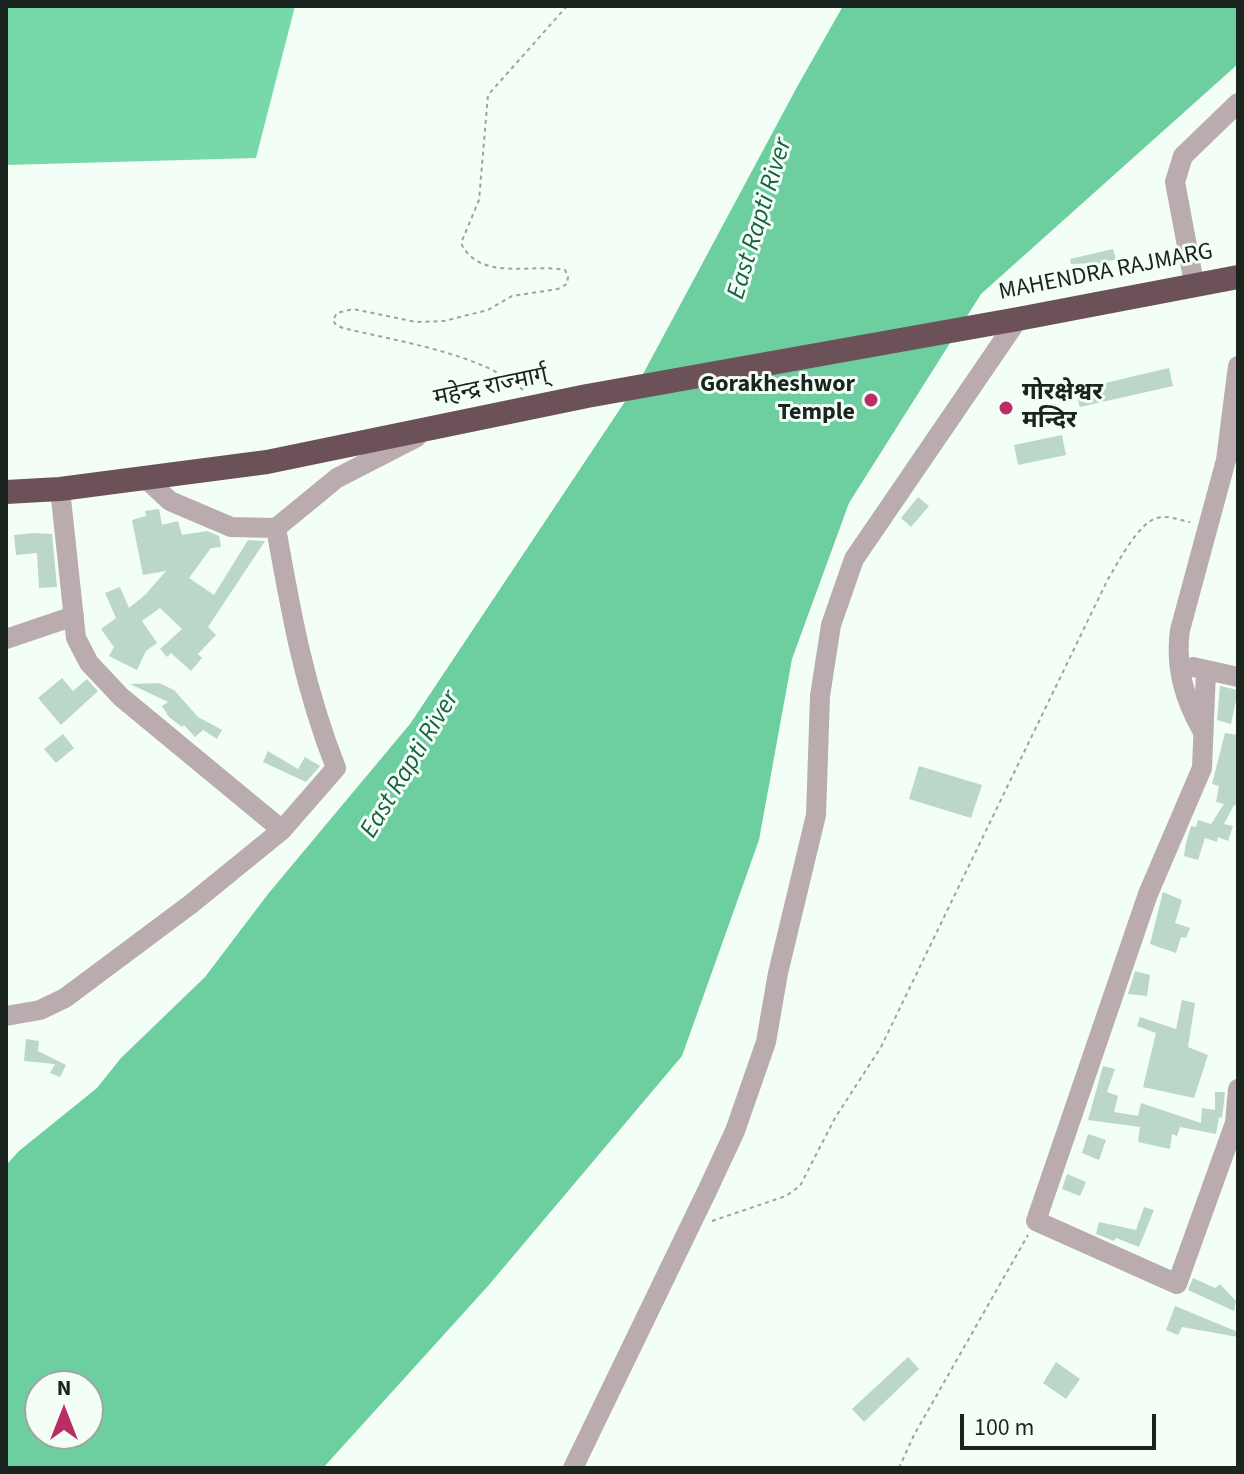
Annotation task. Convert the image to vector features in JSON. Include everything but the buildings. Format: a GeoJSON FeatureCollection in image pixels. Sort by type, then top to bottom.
{"type":"FeatureCollection","features":[{"type":"Feature","properties":{"kind":"highway","name":"MAHENDRA RAJMARG"},"geometry":{"type":"LineString","coordinates":[[985,325],[1238,277]]}},
{"type":"Feature","properties":{"kind":"highway","name":"महेन्द्र राज्मार्ग्"},"geometry":{"type":"LineString","coordinates":[[6,492],[60,489],[267,462],[587,396],[985,325]]}},
{"type":"Feature","properties":{"kind":"street"},"geometry":{"type":"LineString","coordinates":[[1194,283],[1175,182],[1183,156],[1238,103]]}},
{"type":"Feature","properties":{"kind":"street"},"geometry":{"type":"LineString","coordinates":[[573,1468],[735,1131],[766,1042],[778,973],[816,815],[820,696],[831,625],[854,559],[1018,319]]}},
{"type":"Feature","properties":{"kind":"street"},"geometry":{"type":"LineString","coordinates":[[1204,734],[1192,713],[1178,663],[1180,630],[1226,460],[1238,366]]}},
{"type":"Feature","properties":{"kind":"street"},"geometry":{"type":"LineString","coordinates":[[145,478],[170,501],[231,527],[276,528],[337,478],[432,429]]}},
{"type":"Feature","properties":{"kind":"street"},"geometry":{"type":"LineString","coordinates":[[60,489],[76,638],[89,663],[121,697],[282,830]]}},
{"type":"Feature","properties":{"kind":"street"},"geometry":{"type":"LineString","coordinates":[[6,1016],[40,1010],[65,998],[244,863],[282,830],[336,768],[308,693],[276,528]]}},
{"type":"Feature","properties":{"kind":"street"},"geometry":{"type":"LineString","coordinates":[[6,639],[74,616]]}},
{"type":"Feature","properties":{"kind":"street"},"geometry":{"type":"LineString","coordinates":[[1178,663],[1238,677]]}},
{"type":"Feature","properties":{"kind":"street"},"geometry":{"type":"LineString","coordinates":[[1206,671],[1202,768],[1148,894],[1036,1221],[1177,1284],[1235,1123],[1238,1089]]}},
{"type":"Feature","properties":{"kind":"path"},"geometry":{"type":"LineString","coordinates":[[531,407],[522,389],[504,375],[461,358],[343,328],[333,320],[337,313],[353,309],[416,322],[444,321],[488,310],[512,296],[558,289],[567,284],[565,270],[553,267],[535,270],[475,262],[461,243],[479,200],[488,95],[567,6]]}},
{"type":"Feature","properties":{"kind":"path"},"geometry":{"type":"LineString","coordinates":[[688,1229],[786,1196],[800,1186],[835,1118],[881,1047],[1108,579],[1137,534],[1154,518],[1168,517],[1210,527]]}},
{"type":"Feature","properties":{"kind":"path"},"geometry":{"type":"LineString","coordinates":[[899,1468],[914,1435],[1036,1221]]}},
{"type":"Feature","properties":{"kind":"shaded area"},"geometry":{"type":"Polygon","coordinates":[[[6,6],[295,6],[256,158],[6,165],[6,6]]]}},
{"type":"Feature","properties":{"kind":"water","name":"East Rapti River"},"geometry":{"type":"Polygon","coordinates":[[[843,6],[1238,6],[1238,64],[981,294],[849,503],[792,659],[759,840],[682,1056],[488,1286],[323,1468],[6,1468],[6,1165],[97,1088],[121,1058],[205,977],[268,894],[410,724],[642,376],[843,6]]]}},
{"type":"Feature","properties":{"kind":"place","name":"Gorakheshwor Temple"},"geometry":{"type":"Point","coordinates":[871,400]}},
{"type":"Feature","properties":{"kind":"place","name":"गोरक्षेश्वर मन्दिर"},"geometry":{"type":"Point","coordinates":[1006,408]}}]}
